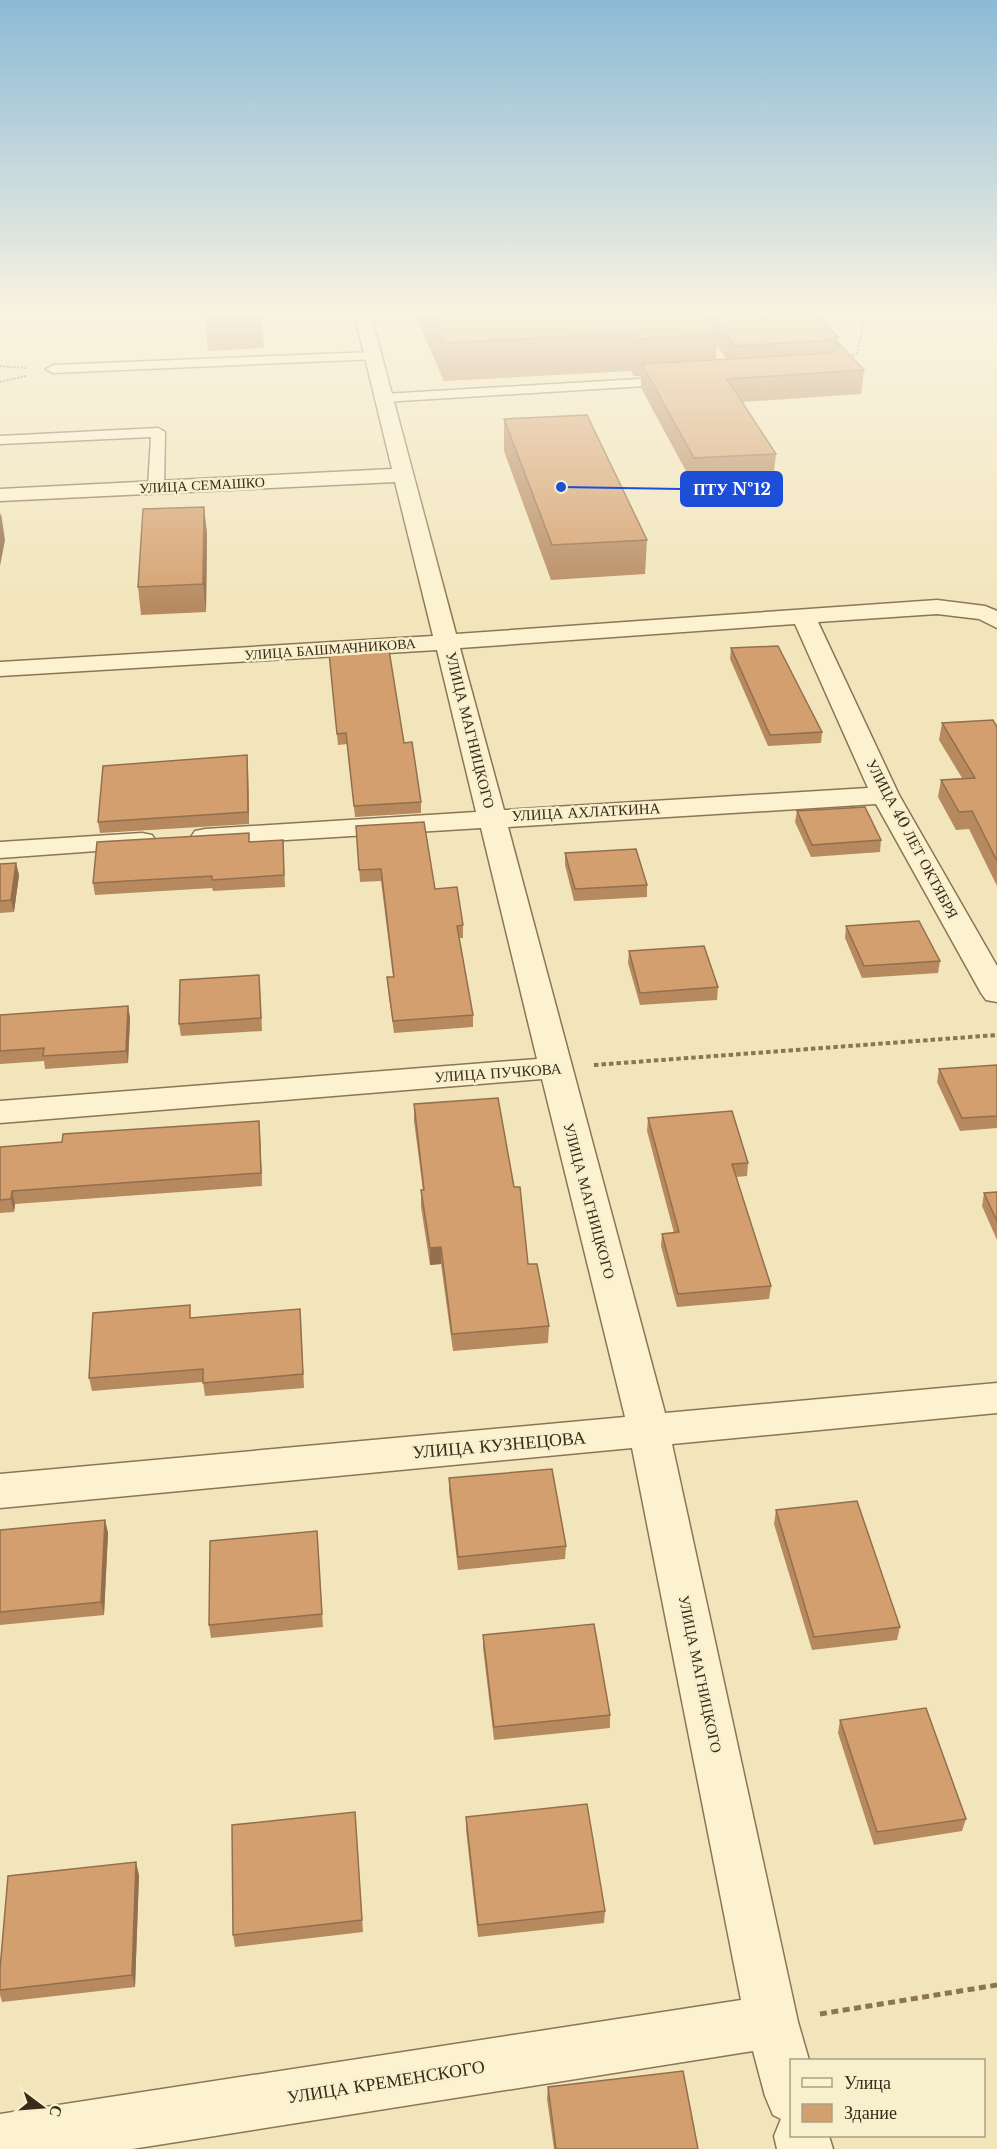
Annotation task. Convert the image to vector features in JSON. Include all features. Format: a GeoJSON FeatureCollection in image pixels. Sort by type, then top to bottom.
{"type":"FeatureCollection","features":[{"type":"Feature","properties":{"kind":"street","name":"УЛИЦА МАГНИЦКОГО"},"geometry":{"type":"LineString","coordinates":[[388,412],[649,1431],[772,2022],[790,2089]]}},
{"type":"Feature","properties":{"kind":"street","name":"УЛИЦА СЕМАШКО"},"geometry":{"type":"LineString","coordinates":[[0,495],[404,476]]}},
{"type":"Feature","properties":{"kind":"street","name":"УЛИЦА БАШМАЧНИКОВА"},"geometry":{"type":"LineString","coordinates":[[0,669],[447,642],[937,607],[985,613],[997,621]]}},
{"type":"Feature","properties":{"kind":"street","name":"УЛИЦА 40 ЛЕТ ОКТЯБРЯ"},"geometry":{"type":"LineString","coordinates":[[804,617],[885,795],[997,993]]}},
{"type":"Feature","properties":{"kind":"street","name":"УЛИЦА АХЛАТКИНА"},"geometry":{"type":"LineString","coordinates":[[0,850],[885,795]]}},
{"type":"Feature","properties":{"kind":"street","name":"УЛИЦА ПУЧКОВА"},"geometry":{"type":"LineString","coordinates":[[0,1112],[555,1068]]}},
{"type":"Feature","properties":{"kind":"street","name":"УЛИЦА КУЗНЕЦОВА"},"geometry":{"type":"LineString","coordinates":[[0,1491],[997,1398]]}},
{"type":"Feature","properties":{"kind":"street","name":"УЛИЦА КРЕМЕНСКОГО"},"geometry":{"type":"LineString","coordinates":[[0,2142],[772,2022]]}},
{"type":"Feature","properties":{"kind":"lane"},"geometry":{"type":"LineString","coordinates":[[0,440],[158,432],[156,487]]}},
{"type":"Feature","properties":{"kind":"path","name":"УЛИЦА ПУЧКОВА"},"geometry":{"type":"LineString","coordinates":[[555,1068],[997,1035]]}},
{"type":"Feature","properties":{"kind":"path"},"geometry":{"type":"LineString","coordinates":[[772,2022],[997,1985]]}},
{"type":"Feature","properties":{"kind":"building"},"geometry":{"type":"Polygon","coordinates":[[[669,412],[749,412],[776,454],[694,458],[669,412]]]}},
{"type":"Feature","properties":{"kind":"building"},"geometry":{"type":"Polygon","coordinates":[[[587,415],[647,540],[552,545],[504,419],[587,415]]]}},
{"type":"Feature","properties":{"kind":"building"},"geometry":{"type":"Polygon","coordinates":[[[204,507],[203,584],[138,587],[143,509],[204,507]]]}},
{"type":"Feature","properties":{"kind":"building"},"geometry":{"type":"Polygon","coordinates":[[[778,646],[822,732],[770,735],[731,648],[778,646]]]}},
{"type":"Feature","properties":{"kind":"building"},"geometry":{"type":"Polygon","coordinates":[[[389,650],[404,743],[412,742],[421,802],[354,806],[346,733],[337,734],[329,653],[389,650]]]}},
{"type":"Feature","properties":{"kind":"building"},"geometry":{"type":"Polygon","coordinates":[[[993,720],[997,727],[997,861],[972,811],[959,812],[941,780],[975,778],[942,723],[993,720]]]}},
{"type":"Feature","properties":{"kind":"building"},"geometry":{"type":"Polygon","coordinates":[[[247,755],[248,812],[98,822],[103,766],[247,755]]]}},
{"type":"Feature","properties":{"kind":"building"},"geometry":{"type":"Polygon","coordinates":[[[865,807],[881,840],[812,845],[797,811],[865,807]]]}},
{"type":"Feature","properties":{"kind":"building"},"geometry":{"type":"Polygon","coordinates":[[[424,822],[435,889],[457,887],[463,925],[457,926],[473,1015],[393,1021],[387,977],[394,977],[381,869],[359,870],[356,826],[424,822]]]}},
{"type":"Feature","properties":{"kind":"building"},"geometry":{"type":"Polygon","coordinates":[[[249,833],[249,842],[283,840],[284,875],[212,880],[212,876],[93,883],[97,842],[249,833]]]}},
{"type":"Feature","properties":{"kind":"building"},"geometry":{"type":"Polygon","coordinates":[[[636,849],[647,885],[575,889],[565,853],[636,849]]]}},
{"type":"Feature","properties":{"kind":"building"},"geometry":{"type":"Polygon","coordinates":[[[16,863],[11,900],[0,901],[0,864],[16,863]]]}},
{"type":"Feature","properties":{"kind":"building"},"geometry":{"type":"Polygon","coordinates":[[[919,921],[940,961],[864,966],[846,926],[919,921]]]}},
{"type":"Feature","properties":{"kind":"building"},"geometry":{"type":"Polygon","coordinates":[[[704,946],[718,987],[640,993],[629,951],[704,946]]]}},
{"type":"Feature","properties":{"kind":"building"},"geometry":{"type":"Polygon","coordinates":[[[259,975],[261,1018],[179,1024],[180,980],[259,975]]]}},
{"type":"Feature","properties":{"kind":"building"},"geometry":{"type":"Polygon","coordinates":[[[128,1006],[126,1051],[43,1056],[44,1048],[0,1051],[0,1015],[128,1006]]]}},
{"type":"Feature","properties":{"kind":"building"},"geometry":{"type":"Polygon","coordinates":[[[997,1065],[997,1116],[962,1118],[939,1069],[997,1065]]]}},
{"type":"Feature","properties":{"kind":"building"},"geometry":{"type":"Polygon","coordinates":[[[498,1098],[514,1187],[520,1187],[528,1264],[537,1264],[549,1326],[452,1334],[441,1247],[430,1248],[421,1190],[424,1190],[414,1104],[498,1098]]]}},
{"type":"Feature","properties":{"kind":"building"},"geometry":{"type":"Polygon","coordinates":[[[732,1111],[748,1163],[732,1164],[771,1286],[678,1294],[662,1234],[679,1232],[648,1118],[732,1111]]]}},
{"type":"Feature","properties":{"kind":"building"},"geometry":{"type":"Polygon","coordinates":[[[259,1121],[261,1173],[12,1191],[11,1199],[0,1200],[0,1147],[62,1142],[63,1134],[259,1121]]]}},
{"type":"Feature","properties":{"kind":"building"},"geometry":{"type":"Polygon","coordinates":[[[997,1192],[997,1221],[984,1193],[997,1192]]]}},
{"type":"Feature","properties":{"kind":"building"},"geometry":{"type":"Polygon","coordinates":[[[190,1305],[190,1318],[300,1309],[303,1374],[203,1383],[203,1369],[89,1378],[93,1313],[190,1305]]]}},
{"type":"Feature","properties":{"kind":"building"},"geometry":{"type":"Polygon","coordinates":[[[552,1469],[566,1546],[458,1557],[449,1478],[552,1469]]]}},
{"type":"Feature","properties":{"kind":"building"},"geometry":{"type":"Polygon","coordinates":[[[857,1501],[900,1627],[814,1637],[776,1510],[857,1501]]]}},
{"type":"Feature","properties":{"kind":"building"},"geometry":{"type":"Polygon","coordinates":[[[105,1520],[101,1602],[0,1612],[0,1530],[105,1520]]]}},
{"type":"Feature","properties":{"kind":"building"},"geometry":{"type":"Polygon","coordinates":[[[317,1531],[322,1614],[209,1625],[210,1541],[317,1531]]]}},
{"type":"Feature","properties":{"kind":"building"},"geometry":{"type":"Polygon","coordinates":[[[594,1624],[610,1715],[494,1727],[483,1635],[594,1624]]]}},
{"type":"Feature","properties":{"kind":"building"},"geometry":{"type":"Polygon","coordinates":[[[926,1708],[966,1819],[877,1832],[840,1720],[926,1708]]]}},
{"type":"Feature","properties":{"kind":"building"},"geometry":{"type":"Polygon","coordinates":[[[587,1804],[605,1911],[478,1925],[466,1817],[587,1804]]]}},
{"type":"Feature","properties":{"kind":"building"},"geometry":{"type":"Polygon","coordinates":[[[355,1812],[362,1920],[233,1935],[232,1825],[355,1812]]]}},
{"type":"Feature","properties":{"kind":"building"},"geometry":{"type":"Polygon","coordinates":[[[136,1862],[132,1975],[0,1990],[8,1876],[136,1862]]]}},
{"type":"Feature","properties":{"kind":"building"},"geometry":{"type":"Polygon","coordinates":[[[683,2071],[698,2149],[556,2149],[548,2087],[683,2071]]]}},
{"type":"Feature","properties":{"kind":"place","name":"ПТУ №12"},"geometry":{"type":"Point","coordinates":[561,487]}}]}
